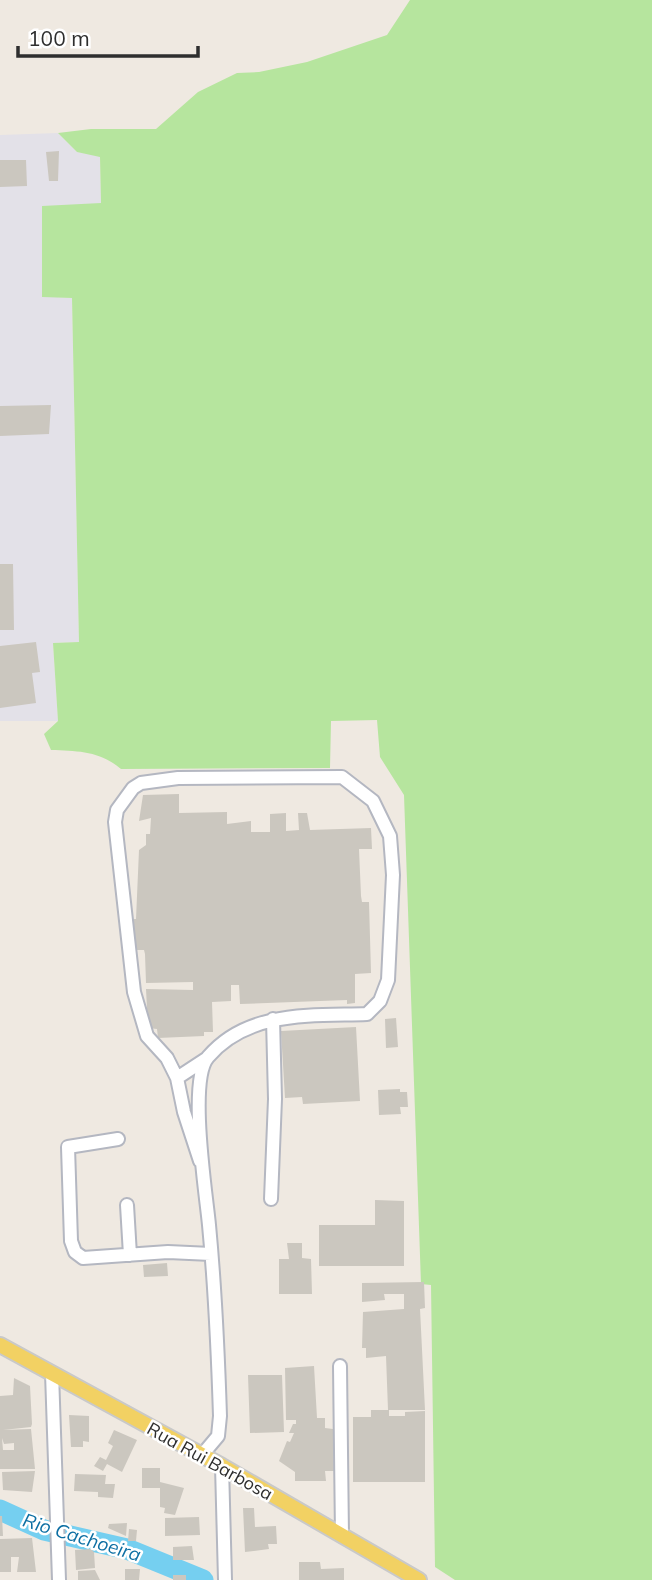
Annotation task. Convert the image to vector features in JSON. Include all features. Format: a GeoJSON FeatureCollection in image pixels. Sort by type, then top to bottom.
{"type":"FeatureCollection","features":[{"type":"Feature","properties":{"kind":"main road","name":"Rua Rui Barbosa"},"geometry":{"type":"LineString","coordinates":[[0,1345],[222,1466],[419,1580]]}},
{"type":"Feature","properties":{"kind":"street"},"geometry":{"type":"LineString","coordinates":[[177,1078],[206,1059],[244,1028],[273,1019],[367,1014],[380,1000],[388,980],[393,875],[390,836],[373,801],[342,778],[178,779],[141,783],[133,788],[117,810],[115,822],[134,992],[147,1036],[167,1058],[177,1078],[184,1112],[200,1161]]}},
{"type":"Feature","properties":{"kind":"street"},"geometry":{"type":"LineString","coordinates":[[271,1199],[275,1099],[273,1019]]}},
{"type":"Feature","properties":{"kind":"street"},"geometry":{"type":"LineString","coordinates":[[202,1455],[218,1436],[220,1416],[211,1254],[200,1161],[201,1078],[206,1059]]}},
{"type":"Feature","properties":{"kind":"street"},"geometry":{"type":"LineString","coordinates":[[118,1139],[68,1147],[71,1241],[75,1252],[83,1258],[168,1252],[211,1254]]}},
{"type":"Feature","properties":{"kind":"street"},"geometry":{"type":"LineString","coordinates":[[127,1205],[130,1255]]}},
{"type":"Feature","properties":{"kind":"street"},"geometry":{"type":"LineString","coordinates":[[341,1366],[342,1536]]}},
{"type":"Feature","properties":{"kind":"street"},"geometry":{"type":"LineString","coordinates":[[52,1373],[59,1580]]}},
{"type":"Feature","properties":{"kind":"street"},"geometry":{"type":"LineString","coordinates":[[222,1466],[225,1580]]}},
{"type":"Feature","properties":{"kind":"shaded area"},"geometry":{"type":"Polygon","coordinates":[[[58,133],[77,152],[100,156],[101,204],[42,207],[42,296],[72,298],[79,642],[53,643],[58,721],[0,721],[0,135],[58,133]]]}},
{"type":"Feature","properties":{"kind":"green space"},"geometry":{"type":"Polygon","coordinates":[[[410,0],[652,0],[652,1580],[455,1580],[435,1567],[431,1285],[421,1284],[404,795],[380,757],[377,720],[331,721],[330,768],[121,769],[97,755],[51,750],[44,734],[58,721],[53,643],[79,642],[72,298],[42,297],[42,206],[101,203],[100,157],[77,152],[58,133],[91,129],[156,129],[198,92],[237,73],[259,72],[307,62],[387,35],[410,0]]]}},
{"type":"Feature","properties":{"kind":"building"},"geometry":{"type":"Polygon","coordinates":[[[59,151],[58,181],[49,181],[46,152],[59,151]]]}},
{"type":"Feature","properties":{"kind":"building"},"geometry":{"type":"Polygon","coordinates":[[[0,160],[26,160],[27,186],[0,187],[0,160]]]}},
{"type":"Feature","properties":{"kind":"building"},"geometry":{"type":"Polygon","coordinates":[[[51,405],[49,434],[0,436],[0,406],[51,405]]]}},
{"type":"Feature","properties":{"kind":"building"},"geometry":{"type":"Polygon","coordinates":[[[0,564],[13,564],[14,630],[0,630],[0,564]]]}},
{"type":"Feature","properties":{"kind":"building"},"geometry":{"type":"Polygon","coordinates":[[[36,642],[40,672],[32,673],[36,703],[0,708],[0,646],[36,642]]]}},
{"type":"Feature","properties":{"kind":"building"},"geometry":{"type":"Polygon","coordinates":[[[179,794],[179,813],[227,812],[227,824],[251,821],[251,832],[270,832],[270,814],[286,813],[286,831],[299,830],[298,813],[307,813],[310,830],[371,828],[372,849],[359,849],[362,902],[369,902],[371,973],[355,974],[355,1003],[347,1004],[347,1000],[240,1004],[239,985],[231,985],[231,1001],[212,1002],[213,1032],[204,1032],[204,1036],[158,1038],[157,1029],[148,1028],[146,989],[193,990],[193,982],[146,983],[144,950],[136,950],[135,935],[132,934],[132,919],[136,919],[139,850],[146,845],[146,834],[150,834],[151,818],[139,821],[143,795],[179,794]]]}},
{"type":"Feature","properties":{"kind":"building"},"geometry":{"type":"Polygon","coordinates":[[[396,1018],[398,1047],[386,1048],[385,1019],[396,1018]]]}},
{"type":"Feature","properties":{"kind":"building"},"geometry":{"type":"Polygon","coordinates":[[[356,1027],[360,1101],[303,1104],[302,1097],[285,1098],[281,1031],[356,1027]]]}},
{"type":"Feature","properties":{"kind":"building"},"geometry":{"type":"Polygon","coordinates":[[[400,1089],[400,1092],[407,1092],[408,1107],[400,1107],[401,1114],[379,1115],[378,1090],[400,1089]]]}},
{"type":"Feature","properties":{"kind":"building"},"geometry":{"type":"Polygon","coordinates":[[[375,1200],[404,1201],[404,1266],[319,1266],[319,1225],[375,1225],[375,1200]]]}},
{"type":"Feature","properties":{"kind":"building"},"geometry":{"type":"Polygon","coordinates":[[[287,1243],[302,1243],[302,1258],[311,1259],[312,1294],[279,1294],[279,1259],[289,1259],[287,1243]]]}},
{"type":"Feature","properties":{"kind":"building"},"geometry":{"type":"Polygon","coordinates":[[[167,1263],[168,1276],[144,1277],[143,1265],[167,1263]]]}},
{"type":"Feature","properties":{"kind":"building"},"geometry":{"type":"Polygon","coordinates":[[[424,1282],[425,1308],[420,1309],[425,1410],[388,1410],[386,1356],[366,1358],[366,1348],[362,1348],[363,1312],[404,1309],[404,1294],[384,1294],[385,1300],[362,1302],[362,1283],[424,1282]]]}},
{"type":"Feature","properties":{"kind":"building"},"geometry":{"type":"Polygon","coordinates":[[[314,1366],[317,1418],[325,1418],[325,1428],[333,1429],[334,1471],[325,1471],[326,1481],[295,1481],[295,1472],[279,1461],[287,1441],[290,1442],[294,1433],[289,1433],[293,1424],[296,1424],[296,1420],[286,1420],[285,1368],[314,1366]]]}},
{"type":"Feature","properties":{"kind":"building"},"geometry":{"type":"Polygon","coordinates":[[[248,1375],[282,1375],[284,1432],[250,1433],[248,1375]]]}},
{"type":"Feature","properties":{"kind":"building"},"geometry":{"type":"Polygon","coordinates":[[[14,1378],[30,1386],[32,1424],[31,1427],[3,1430],[31,1429],[35,1469],[0,1469],[0,1396],[13,1395],[14,1378]],[[2,1438],[3,1450],[14,1450],[14,1443],[4,1444],[2,1438]]]}},
{"type":"Feature","properties":{"kind":"building"},"geometry":{"type":"Polygon","coordinates":[[[371,1410],[389,1410],[389,1416],[405,1416],[405,1412],[425,1411],[425,1482],[353,1482],[353,1417],[371,1417],[371,1410]]]}},
{"type":"Feature","properties":{"kind":"building"},"geometry":{"type":"Polygon","coordinates":[[[69,1415],[89,1416],[89,1442],[83,1441],[83,1447],[71,1447],[69,1415]]]}},
{"type":"Feature","properties":{"kind":"building"},"geometry":{"type":"Polygon","coordinates":[[[114,1430],[137,1440],[122,1472],[107,1464],[103,1471],[94,1466],[100,1457],[106,1460],[113,1446],[108,1443],[114,1430]]]}},
{"type":"Feature","properties":{"kind":"building"},"geometry":{"type":"Polygon","coordinates":[[[142,1468],[160,1468],[160,1482],[184,1488],[175,1515],[164,1513],[165,1508],[160,1507],[160,1488],[142,1488],[142,1468]]]}},
{"type":"Feature","properties":{"kind":"building"},"geometry":{"type":"Polygon","coordinates":[[[35,1471],[32,1492],[3,1490],[2,1472],[35,1471]]]}},
{"type":"Feature","properties":{"kind":"building"},"geometry":{"type":"Polygon","coordinates":[[[75,1474],[106,1475],[105,1484],[115,1484],[113,1498],[98,1497],[98,1492],[74,1491],[75,1474]]]}},
{"type":"Feature","properties":{"kind":"building"},"geometry":{"type":"Polygon","coordinates":[[[243,1508],[254,1508],[255,1527],[276,1526],[277,1544],[268,1544],[269,1549],[245,1552],[243,1508]]]}},
{"type":"Feature","properties":{"kind":"building"},"geometry":{"type":"Polygon","coordinates":[[[2,1516],[3,1536],[0,1536],[2,1516]]]}},
{"type":"Feature","properties":{"kind":"building"},"geometry":{"type":"Polygon","coordinates":[[[199,1517],[200,1535],[165,1536],[165,1518],[199,1517]]]}},
{"type":"Feature","properties":{"kind":"building"},"geometry":{"type":"Polygon","coordinates":[[[127,1523],[126,1536],[108,1528],[109,1524],[127,1523]]]}},
{"type":"Feature","properties":{"kind":"building"},"geometry":{"type":"Polygon","coordinates":[[[129,1529],[137,1530],[136,1541],[128,1541],[129,1529]]]}},
{"type":"Feature","properties":{"kind":"building"},"geometry":{"type":"Polygon","coordinates":[[[32,1538],[36,1572],[17,1572],[19,1557],[11,1557],[11,1572],[0,1572],[0,1539],[32,1538]]]}},
{"type":"Feature","properties":{"kind":"building"},"geometry":{"type":"Polygon","coordinates":[[[192,1546],[194,1560],[173,1560],[173,1547],[192,1546]]]}},
{"type":"Feature","properties":{"kind":"building"},"geometry":{"type":"Polygon","coordinates":[[[91,1549],[94,1552],[95,1568],[76,1570],[75,1550],[91,1549]]]}},
{"type":"Feature","properties":{"kind":"building"},"geometry":{"type":"Polygon","coordinates":[[[299,1562],[320,1562],[321,1569],[344,1568],[344,1580],[299,1580],[299,1562]]]}},
{"type":"Feature","properties":{"kind":"building"},"geometry":{"type":"Polygon","coordinates":[[[125,1569],[140,1569],[139,1580],[125,1580],[125,1569]]]}},
{"type":"Feature","properties":{"kind":"building"},"geometry":{"type":"Polygon","coordinates":[[[95,1570],[100,1580],[78,1580],[78,1571],[95,1570]]]}},
{"type":"Feature","properties":{"kind":"building"},"geometry":{"type":"Polygon","coordinates":[[[173,1575],[186,1575],[186,1580],[173,1580],[173,1575]]]}},
{"type":"Feature","properties":{"kind":"waterway","name":"Rio Cachoeira"},"geometry":{"type":"LineString","coordinates":[[0,1510],[44,1530],[127,1549],[203,1580]]}}]}
